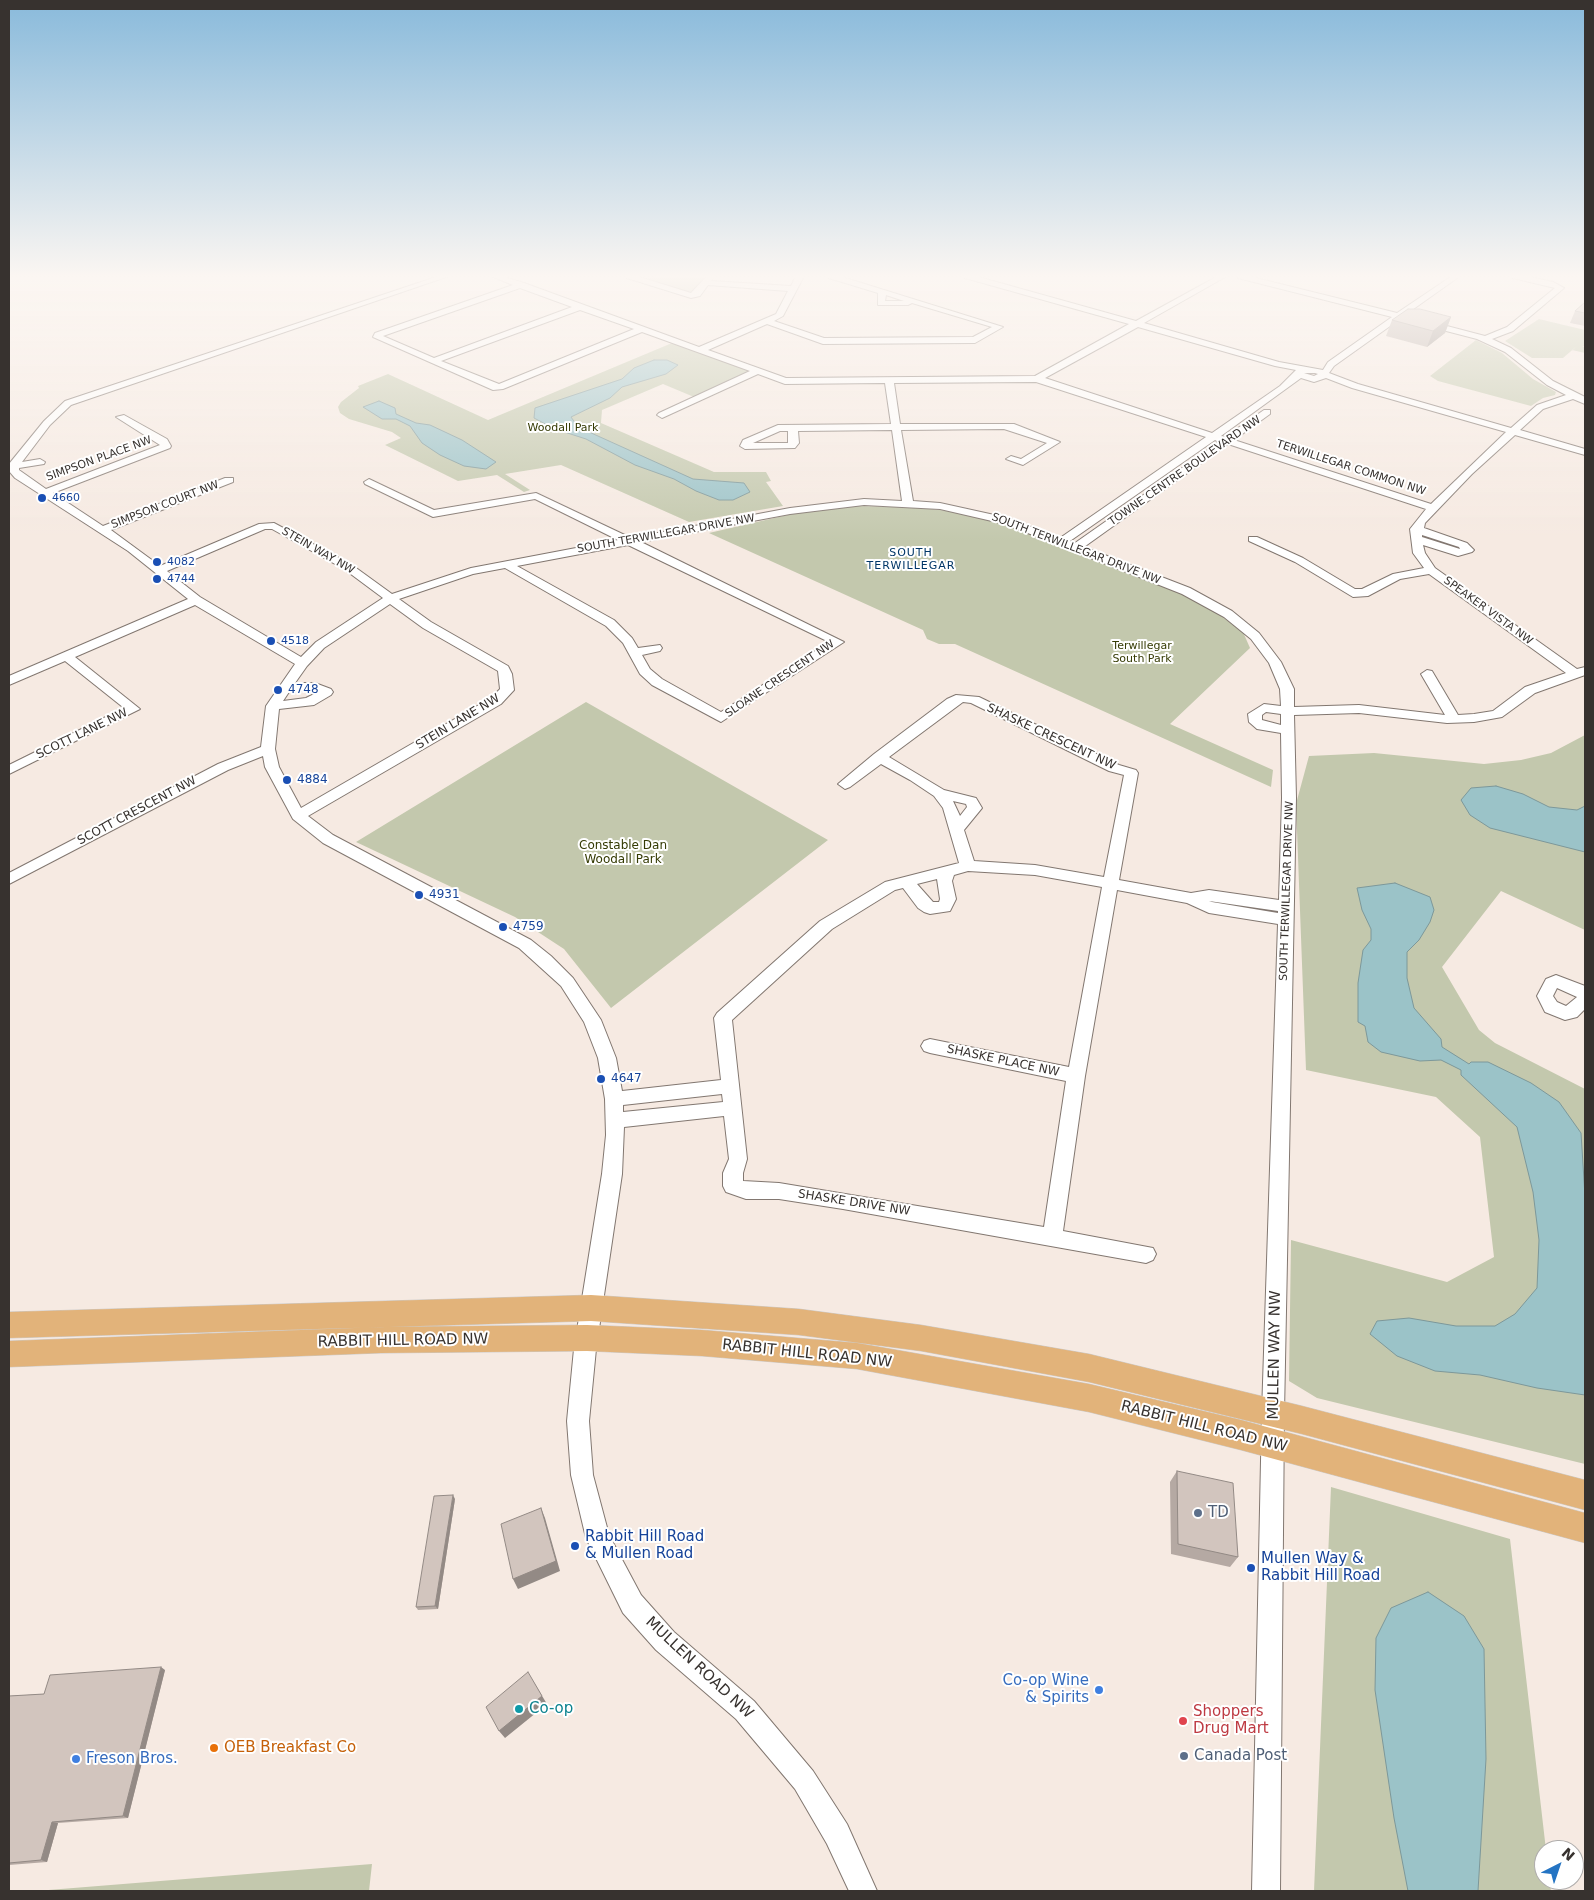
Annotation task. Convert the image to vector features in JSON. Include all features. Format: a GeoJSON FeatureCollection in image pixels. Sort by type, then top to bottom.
{"type":"FeatureCollection","features":[{"type":"Feature","properties":{"kind":"main road","name":"RABBIT HILL ROAD NW"},"geometry":{"type":"LineString","coordinates":[[9,1325],[591,1308],[800,1322],[875,1331],[1015,1353],[1089,1368],[1273,1413],[1585,1495]]}},
{"type":"Feature","properties":{"kind":"main road","name":"RABBIT HILL ROAD NW"},"geometry":{"type":"LineString","coordinates":[[9,1354],[382,1340],[587,1338],[712,1344],[856,1356],[1089,1398],[1275,1444],[1585,1528]]}},
{"type":"Feature","properties":{"kind":"street"},"geometry":{"type":"LineString","coordinates":[[13,466],[47,423],[68,403],[182,365]]}},
{"type":"Feature","properties":{"kind":"street"},"geometry":{"type":"LineString","coordinates":[[442,365],[493,387],[500,387],[555,365]]}},
{"type":"Feature","properties":{"kind":"street"},"geometry":{"type":"LineString","coordinates":[[741,365],[791,382],[889,382],[1037,379],[1063,365]]}},
{"type":"Feature","properties":{"kind":"street"},"geometry":{"type":"LineString","coordinates":[[1280,365],[1303,371],[1306,378],[1321,376],[1585,452]]}},
{"type":"Feature","properties":{"kind":"street","name":"TOWNE CENTRE BOULEVARD NW"},"geometry":{"type":"LineString","coordinates":[[1063,541],[1313,365]]}},
{"type":"Feature","properties":{"kind":"street","name":"TOWNE CENTRE BOULEVARD NW"},"geometry":{"type":"LineString","coordinates":[[1077,547],[1302,387],[1321,376],[1330,365]]}},
{"type":"Feature","properties":{"kind":"street"},"geometry":{"type":"LineString","coordinates":[[1526,365],[1539,375],[1573,396],[1585,401]]}},
{"type":"Feature","properties":{"kind":"street"},"geometry":{"type":"LineString","coordinates":[[662,416],[758,371]]}},
{"type":"Feature","properties":{"kind":"street","name":"TERWILLEGAR COMMON NW"},"geometry":{"type":"LineString","coordinates":[[1037,379],[1433,508],[1512,431],[1544,404],[1573,396]]}},
{"type":"Feature","properties":{"kind":"street"},"geometry":{"type":"LineString","coordinates":[[889,382],[908,503]]}},
{"type":"Feature","properties":{"kind":"street","name":"SIMPSON PLACE NW"},"geometry":{"type":"LineString","coordinates":[[45,493],[166,446],[164,441],[120,417]]}},
{"type":"Feature","properties":{"kind":"street"},"geometry":{"type":"LineString","coordinates":[[793,428],[1014,427],[1055,442],[1024,462],[1011,459]]}},
{"type":"Feature","properties":{"kind":"street"},"geometry":{"type":"LineString","coordinates":[[13,466],[40,462]]}},
{"type":"Feature","properties":{"kind":"street"},"geometry":{"type":"LineString","coordinates":[[13,466],[14,471],[19,476],[132,549],[157,571],[196,600],[302,663]]}},
{"type":"Feature","properties":{"kind":"street","name":"SIMPSON COURT NW"},"geometry":{"type":"LineString","coordinates":[[102,530],[229,480]]}},
{"type":"Feature","properties":{"kind":"street"},"geometry":{"type":"LineString","coordinates":[[369,482],[433,514],[536,496],[627,540]]}},
{"type":"Feature","properties":{"kind":"street","name":"SOUTH TERWILLEGAR DRIVE NW"},"geometry":{"type":"LineString","coordinates":[[591,1308],[615,1152],[615,1120],[614,1099],[607,1058],[592,1020],[577,994],[545,960],[504,931],[328,839],[298,816],[272,767],[268,749],[273,706],[302,663],[320,645],[391,598],[471,571],[627,540],[822,505],[864,502],[908,503],[980,513],[1063,541],[1186,591],[1228,614],[1255,636],[1275,662],[1287,689],[1289,711],[1280,1179]]}},
{"type":"Feature","properties":{"kind":"street","name":"SPEAKER VISTA NW"},"geometry":{"type":"LineString","coordinates":[[1433,508],[1416,534],[1419,553],[1432,570],[1580,672]]}},
{"type":"Feature","properties":{"kind":"street","name":"STEIN WAY NW"},"geometry":{"type":"LineString","coordinates":[[157,571],[263,526],[274,526],[348,567],[391,598]]}},
{"type":"Feature","properties":{"kind":"street"},"geometry":{"type":"LineString","coordinates":[[1253,539],[1299,560],[1350,592],[1349,599],[1360,604],[1370,600],[1364,593],[1397,576],[1432,570]]}},
{"type":"Feature","properties":{"kind":"street","name":"SLOANE CRESCENT NW"},"geometry":{"type":"LineString","coordinates":[[507,564],[610,623],[628,641],[645,671],[657,682],[721,718],[838,642],[627,540]]}},
{"type":"Feature","properties":{"kind":"street","name":"STEIN LANE NW"},"geometry":{"type":"LineString","coordinates":[[298,816],[496,701],[507,690],[506,674],[503,669],[427,625],[391,598]]}},
{"type":"Feature","properties":{"kind":"street"},"geometry":{"type":"LineString","coordinates":[[9,681],[196,600]]}},
{"type":"Feature","properties":{"kind":"street"},"geometry":{"type":"LineString","coordinates":[[634,653],[656,648]]}},
{"type":"Feature","properties":{"kind":"street","name":"SCOTT LANE NW"},"geometry":{"type":"LineString","coordinates":[[9,770],[133,709],[66,656]]}},
{"type":"Feature","properties":{"kind":"street"},"geometry":{"type":"LineString","coordinates":[[1289,730],[1262,726],[1254,718],[1258,711],[1264,708],[1289,711],[1359,709],[1454,718],[1474,718],[1497,714],[1506,710],[1530,690],[1580,672]]}},
{"type":"Feature","properties":{"kind":"street"},"geometry":{"type":"LineString","coordinates":[[1427,674],[1454,718]]}},
{"type":"Feature","properties":{"kind":"street"},"geometry":{"type":"LineString","coordinates":[[273,706],[309,702],[326,692],[310,686],[286,688]]}},
{"type":"Feature","properties":{"kind":"street","name":"SHASKE CRESCENT NW"},"geometry":{"type":"LineString","coordinates":[[845,784],[952,702],[966,698],[1114,768],[1131,773],[1112,884]]}},
{"type":"Feature","properties":{"kind":"street","name":"SCOTT CRESCENT NW"},"geometry":{"type":"LineString","coordinates":[[9,879],[223,766],[268,749]]}},
{"type":"Feature","properties":{"kind":"street"},"geometry":{"type":"LineString","coordinates":[[879,757],[915,776],[939,793],[950,807],[968,866]]}},
{"type":"Feature","properties":{"kind":"street"},"geometry":{"type":"LineString","coordinates":[[939,793],[971,801],[975,808],[957,829]]}},
{"type":"Feature","properties":{"kind":"street","name":"SHASKE DRIVE NW"},"geometry":{"type":"LineString","coordinates":[[1146,1254],[843,1201],[779,1191],[746,1191],[733,1186],[733,1173],[738,1159],[723,1018],[826,925],[890,886],[968,866],[1035,870],[1191,898],[1209,907],[1286,914]]}},
{"type":"Feature","properties":{"kind":"street"},"geometry":{"type":"LineString","coordinates":[[907,882],[924,904],[930,908],[944,907],[948,899],[944,881],[948,872]]}},
{"type":"Feature","properties":{"kind":"street"},"geometry":{"type":"LineString","coordinates":[[1052,1237],[1076,1076],[1112,884]]}},
{"type":"Feature","properties":{"kind":"street"},"geometry":{"type":"LineString","coordinates":[[1585,993],[1556,981],[1552,983],[1545,996],[1551,1006],[1565,1013],[1571,1012],[1585,1000]]}},
{"type":"Feature","properties":{"kind":"street","name":"SHASKE PLACE NW"},"geometry":{"type":"LineString","coordinates":[[930,1046],[1076,1076]]}},
{"type":"Feature","properties":{"kind":"street"},"geometry":{"type":"LineString","coordinates":[[614,1099],[730,1086]]}},
{"type":"Feature","properties":{"kind":"street"},"geometry":{"type":"LineString","coordinates":[[615,1120],[733,1108]]}},
{"type":"Feature","properties":{"kind":"street","name":"MULLEN WAY NW"},"geometry":{"type":"LineString","coordinates":[[1266,1891],[1275,1444],[1273,1413],[1280,1179]]}},
{"type":"Feature","properties":{"kind":"street","name":"MULLEN ROAD NW"},"geometry":{"type":"LineString","coordinates":[[591,1308],[578,1421],[582,1475],[598,1538],[632,1604],[665,1641],[745,1710],[804,1780],[837,1834],[863,1891]]}},
{"type":"Feature","properties":{"kind":"green space","name":"Woodall Park"},"geometry":{"type":"Polygon","coordinates":[[[620,365],[732,365],[749,371],[694,397],[663,384],[602,410],[601,423],[714,472],[766,472],[771,481],[766,482],[783,506],[689,522],[561,465],[505,474],[530,490],[524,492],[497,475],[458,481],[385,445],[401,438],[392,432],[349,419],[340,413],[338,407],[341,402],[359,388],[358,386],[388,374],[488,420],[620,365]]]}},
{"type":"Feature","properties":{"kind":"green space"},"geometry":{"type":"Polygon","coordinates":[[[1444,365],[1516,365],[1533,379],[1556,392],[1555,395],[1543,398],[1531,406],[1438,381],[1430,376],[1444,365]]]}},
{"type":"Feature","properties":{"kind":"green space","name":"Terwillegar South Park"},"geometry":{"type":"Polygon","coordinates":[[[853,506],[917,507],[955,512],[1003,524],[1176,590],[1210,608],[1243,632],[1250,648],[1170,724],[1273,770],[1271,787],[955,644],[939,644],[927,639],[923,630],[709,533],[796,513],[853,506]]]}},
{"type":"Feature","properties":{"kind":"green space","name":"Constable Dan Woodall Park"},"geometry":{"type":"Polygon","coordinates":[[[586,702],[828,840],[611,1008],[564,949],[515,917],[356,842],[586,702]]]}},
{"type":"Feature","properties":{"kind":"green space"},"geometry":{"type":"Polygon","coordinates":[[[1585,735],[1585,930],[1501,891],[1442,967],[1479,1030],[1495,1043],[1585,1089],[1585,1464],[1317,1398],[1289,1381],[1291,1240],[1447,1282],[1494,1257],[1480,1137],[1436,1097],[1306,1070],[1296,804],[1309,756],[1374,753],[1484,764],[1521,760],[1551,753],[1585,735]]]}},
{"type":"Feature","properties":{"kind":"green space"},"geometry":{"type":"Polygon","coordinates":[[[1331,1487],[1510,1539],[1545,1840],[1534,1840],[1534,1890],[1551,1891],[1314,1891],[1331,1487]]]}},
{"type":"Feature","properties":{"kind":"green space"},"geometry":{"type":"Polygon","coordinates":[[[372,1864],[369,1891],[36,1891],[372,1864]]]}},
{"type":"Feature","properties":{"kind":"water"},"geometry":{"type":"Polygon","coordinates":[[[642,365],[678,365],[666,374],[622,387],[610,398],[571,417],[578,427],[693,479],[744,483],[750,492],[733,500],[719,500],[696,491],[674,479],[635,465],[586,439],[555,429],[534,418],[535,408],[622,379],[634,368],[642,365]]]}},
{"type":"Feature","properties":{"kind":"water"},"geometry":{"type":"Polygon","coordinates":[[[379,401],[395,408],[396,414],[416,423],[430,425],[462,440],[496,462],[486,469],[464,466],[440,455],[422,443],[410,426],[396,419],[382,419],[363,407],[379,401]]]}},
{"type":"Feature","properties":{"kind":"water"},"geometry":{"type":"Polygon","coordinates":[[[1496,786],[1523,794],[1549,807],[1577,810],[1585,806],[1585,852],[1490,828],[1470,815],[1461,800],[1471,788],[1496,786]]]}},
{"type":"Feature","properties":{"kind":"water"},"geometry":{"type":"Polygon","coordinates":[[[1395,883],[1430,897],[1434,910],[1430,922],[1419,940],[1407,952],[1407,978],[1414,1008],[1441,1039],[1442,1047],[1469,1064],[1471,1062],[1488,1062],[1531,1083],[1559,1102],[1581,1133],[1585,1196],[1585,1395],[1537,1388],[1480,1375],[1435,1371],[1397,1356],[1370,1334],[1377,1321],[1409,1318],[1456,1326],[1495,1326],[1515,1314],[1537,1288],[1539,1240],[1533,1192],[1517,1127],[1461,1075],[1461,1070],[1441,1060],[1420,1061],[1381,1052],[1368,1042],[1365,1026],[1358,1022],[1358,983],[1363,950],[1371,940],[1371,929],[1362,910],[1357,888],[1395,883]]]}},
{"type":"Feature","properties":{"kind":"water"},"geometry":{"type":"Polygon","coordinates":[[[1428,1592],[1464,1616],[1484,1649],[1486,1759],[1478,1891],[1408,1891],[1394,1818],[1375,1690],[1376,1638],[1391,1608],[1428,1592]]]}},
{"type":"Feature","properties":{"kind":"building","name":"TD"},"geometry":{"type":"Polygon","coordinates":[[[1177,1471],[1233,1483],[1238,1557],[1178,1544],[1177,1471]]]}},
{"type":"Feature","properties":{"kind":"building"},"geometry":{"type":"Polygon","coordinates":[[[453,1495],[435,1606],[416,1607],[434,1496],[453,1495]]]}},
{"type":"Feature","properties":{"kind":"building"},"geometry":{"type":"Polygon","coordinates":[[[541,1508],[556,1561],[513,1579],[501,1524],[541,1508]]]}},
{"type":"Feature","properties":{"kind":"building","name":"Freson Bros."},"geometry":{"type":"Polygon","coordinates":[[[161,1667],[123,1816],[52,1822],[41,1860],[9,1863],[9,1696],[44,1694],[50,1675],[161,1667]]]}},
{"type":"Feature","properties":{"kind":"building","name":"Co-op"},"geometry":{"type":"Polygon","coordinates":[[[528,1672],[542,1696],[499,1731],[486,1707],[528,1672]]]}},
{"type":"Feature","properties":{"kind":"place","name":"4660"},"geometry":{"type":"Point","coordinates":[42,498]}},
{"type":"Feature","properties":{"kind":"place","name":"4082"},"geometry":{"type":"Point","coordinates":[157,562]}},
{"type":"Feature","properties":{"kind":"place","name":"4744"},"geometry":{"type":"Point","coordinates":[157,579]}},
{"type":"Feature","properties":{"kind":"place","name":"4518"},"geometry":{"type":"Point","coordinates":[271,641]}},
{"type":"Feature","properties":{"kind":"place","name":"4748"},"geometry":{"type":"Point","coordinates":[278,690]}},
{"type":"Feature","properties":{"kind":"place","name":"4884"},"geometry":{"type":"Point","coordinates":[287,780]}},
{"type":"Feature","properties":{"kind":"place","name":"4931"},"geometry":{"type":"Point","coordinates":[419,895]}},
{"type":"Feature","properties":{"kind":"place","name":"4759"},"geometry":{"type":"Point","coordinates":[503,927]}},
{"type":"Feature","properties":{"kind":"place","name":"4647"},"geometry":{"type":"Point","coordinates":[601,1079]}},
{"type":"Feature","properties":{"kind":"place","name":"TD"},"geometry":{"type":"Point","coordinates":[1198,1513]}},
{"type":"Feature","properties":{"kind":"place","name":"Rabbit Hill Road & Mullen Road"},"geometry":{"type":"Point","coordinates":[575,1546]}},
{"type":"Feature","properties":{"kind":"place","name":"Mullen Way & Rabbit Hill Road"},"geometry":{"type":"Point","coordinates":[1251,1568]}},
{"type":"Feature","properties":{"kind":"place","name":"Co-op Wine & Spirits"},"geometry":{"type":"Point","coordinates":[1099,1690]}},
{"type":"Feature","properties":{"kind":"place","name":"Co-op"},"geometry":{"type":"Point","coordinates":[519,1709]}},
{"type":"Feature","properties":{"kind":"place","name":"Shoppers Drug Mart"},"geometry":{"type":"Point","coordinates":[1183,1721]}},
{"type":"Feature","properties":{"kind":"place","name":"OEB Breakfast Co"},"geometry":{"type":"Point","coordinates":[214,1748]}},
{"type":"Feature","properties":{"kind":"place","name":"Canada Post"},"geometry":{"type":"Point","coordinates":[1184,1756]}},
{"type":"Feature","properties":{"kind":"place","name":"Freson Bros."},"geometry":{"type":"Point","coordinates":[76,1759]}},
{"type":"Feature","properties":{"kind":"district","name":"SOUTH TERWILLEGAR"},"geometry":{"type":"Point","coordinates":[911,559]}}]}
